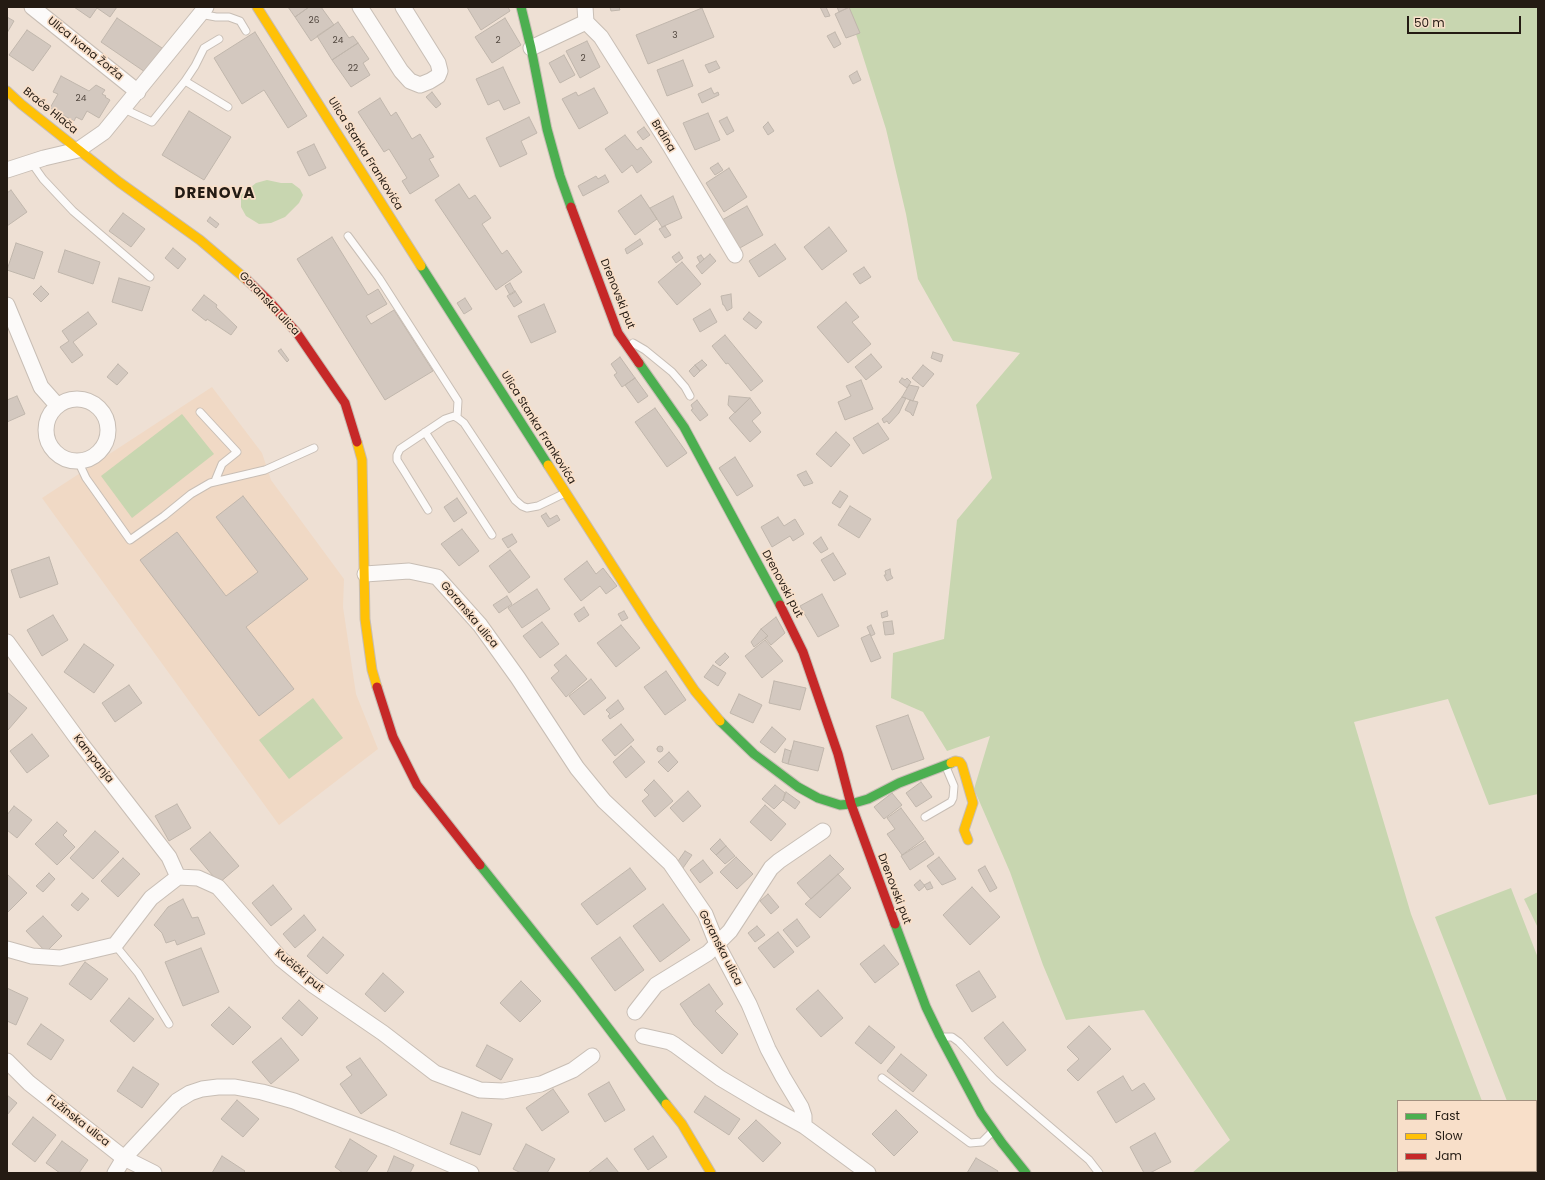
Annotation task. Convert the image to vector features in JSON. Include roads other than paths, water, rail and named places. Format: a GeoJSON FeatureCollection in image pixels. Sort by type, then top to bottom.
{"type":"FeatureCollection","features":[{"type":"Feature","properties":{"kind":"street","name":"Ulica Ivana Žorža"},"geometry":{"type":"LineString","coordinates":[[32,7],[138,92]]}},
{"type":"Feature","properties":{"kind":"street","name":"Ulica Stanka Frankovića"},"geometry":{"type":"LineString","coordinates":[[257,7],[565,493],[691,685],[713,714],[754,754],[808,794],[827,802],[840,805],[851,804]]}},
{"type":"Feature","properties":{"kind":"street"},"geometry":{"type":"LineString","coordinates":[[360,7],[400,71],[410,81],[420,84],[430,81],[438,76],[440,71],[438,63],[403,7]]}},
{"type":"Feature","properties":{"kind":"street","name":"Drenovski put"},"geometry":{"type":"LineString","coordinates":[[522,7],[532,48],[547,129],[560,176],[618,333],[684,427],[782,608],[803,652],[838,754],[851,804],[926,1007],[981,1113],[1026,1173]]}},
{"type":"Feature","properties":{"kind":"street"},"geometry":{"type":"LineString","coordinates":[[7,170],[78,150],[104,132],[138,92],[202,11]]}},
{"type":"Feature","properties":{"kind":"street","name":"Brdina"},"geometry":{"type":"LineString","coordinates":[[532,48],[585,14],[666,140],[735,255]]}},
{"type":"Feature","properties":{"kind":"street","name":"Braće Hlača"},"geometry":{"type":"LineString","coordinates":[[7,90],[21,104],[78,150]]}},
{"type":"Feature","properties":{"kind":"street","name":"Goranska ulica"},"geometry":{"type":"LineString","coordinates":[[78,150],[234,267],[269,301],[297,333],[345,403],[362,460],[365,574],[409,571],[437,577],[480,624],[518,678],[577,768],[599,795],[670,863],[706,914],[717,944],[749,1004],[779,1070],[801,1107],[804,1116],[804,1126]]}},
{"type":"Feature","properties":{"kind":"street"},"geometry":{"type":"LineString","coordinates":[[7,305],[41,387],[57,405]]}},
{"type":"Feature","properties":{"kind":"street"},"geometry":{"type":"LineString","coordinates":[[79,398],[90,401],[103,411],[107,420],[109,431],[107,440],[102,450],[86,460],[68,460],[59,456],[51,447],[48,440],[46,427],[50,413],[57,405],[66,400],[79,398]]}},
{"type":"Feature","properties":{"kind":"street"},"geometry":{"type":"LineString","coordinates":[[365,574],[365,619],[372,670],[393,737],[417,785],[578,988],[682,1124],[711,1173]]}},
{"type":"Feature","properties":{"kind":"street","name":"Kampanja"},"geometry":{"type":"LineString","coordinates":[[7,642],[78,741],[169,857],[178,877]]}},
{"type":"Feature","properties":{"kind":"street"},"geometry":{"type":"LineString","coordinates":[[851,804],[868,799],[899,783],[957,761],[962,765],[973,803],[964,830],[968,840]]}},
{"type":"Feature","properties":{"kind":"street"},"geometry":{"type":"LineString","coordinates":[[635,1012],[656,985],[708,952],[730,931],[771,868],[823,831]]}},
{"type":"Feature","properties":{"kind":"street"},"geometry":{"type":"LineString","coordinates":[[7,949],[32,956],[60,958],[115,945],[151,898],[178,877]]}},
{"type":"Feature","properties":{"kind":"street","name":"Kučićki put"},"geometry":{"type":"LineString","coordinates":[[178,877],[198,878],[218,887],[281,959],[313,985],[383,1033],[434,1073],[480,1090],[503,1091],[541,1084],[574,1070],[592,1056]]}},
{"type":"Feature","properties":{"kind":"street"},"geometry":{"type":"LineString","coordinates":[[643,1036],[670,1042],[698,1060],[707,1070],[804,1126],[868,1173]]}},
{"type":"Feature","properties":{"kind":"street","name":"Fužinska ulica"},"geometry":{"type":"LineString","coordinates":[[7,1061],[28,1083],[124,1158],[154,1173]]}},
{"type":"Feature","properties":{"kind":"street"},"geometry":{"type":"LineString","coordinates":[[115,1173],[124,1158],[177,1101],[190,1093],[202,1089],[218,1087],[235,1087],[262,1092],[294,1101],[471,1173]]}},
{"type":"Feature","properties":{"kind":"lane"},"geometry":{"type":"LineString","coordinates":[[202,11],[216,17],[229,17],[240,21],[246,30]]}},
{"type":"Feature","properties":{"kind":"lane"},"geometry":{"type":"LineString","coordinates":[[124,108],[152,122],[185,81],[204,48],[219,39]]}},
{"type":"Feature","properties":{"kind":"lane"},"geometry":{"type":"LineString","coordinates":[[185,81],[228,107]]}},
{"type":"Feature","properties":{"kind":"lane"},"geometry":{"type":"LineString","coordinates":[[31,162],[43,179],[73,211],[150,277]]}},
{"type":"Feature","properties":{"kind":"lane"},"geometry":{"type":"LineString","coordinates":[[348,236],[379,278],[458,402],[457,417]]}},
{"type":"Feature","properties":{"kind":"lane"},"geometry":{"type":"LineString","coordinates":[[621,336],[645,350],[672,372],[685,387],[690,396]]}},
{"type":"Feature","properties":{"kind":"lane"},"geometry":{"type":"LineString","coordinates":[[200,412],[237,452],[222,464],[215,481]]}},
{"type":"Feature","properties":{"kind":"lane"},"geometry":{"type":"LineString","coordinates":[[428,510],[401,466],[397,455],[400,449],[445,419],[454,416],[464,423],[515,500],[522,506],[532,508],[565,493]]}},
{"type":"Feature","properties":{"kind":"lane"},"geometry":{"type":"LineString","coordinates":[[425,432],[492,535]]}},
{"type":"Feature","properties":{"kind":"lane"},"geometry":{"type":"LineString","coordinates":[[78,461],[86,478],[130,540],[164,516],[191,494],[215,481],[265,470],[314,448]]}},
{"type":"Feature","properties":{"kind":"lane"},"geometry":{"type":"LineString","coordinates":[[925,817],[951,802],[953,798],[954,786],[945,765]]}},
{"type":"Feature","properties":{"kind":"lane"},"geometry":{"type":"LineString","coordinates":[[115,945],[138,974],[169,1024]]}},
{"type":"Feature","properties":{"kind":"lane"},"geometry":{"type":"LineString","coordinates":[[940,1036],[952,1037],[959,1042],[994,1079],[1089,1160],[1100,1173]]}},
{"type":"Feature","properties":{"kind":"lane"},"geometry":{"type":"LineString","coordinates":[[882,1078],[970,1142],[982,1142],[993,1131]]}},
{"type":"Feature","properties":{"kind":"district","name":"DRENOVA"},"geometry":{"type":"Point","coordinates":[215,194]}}]}
